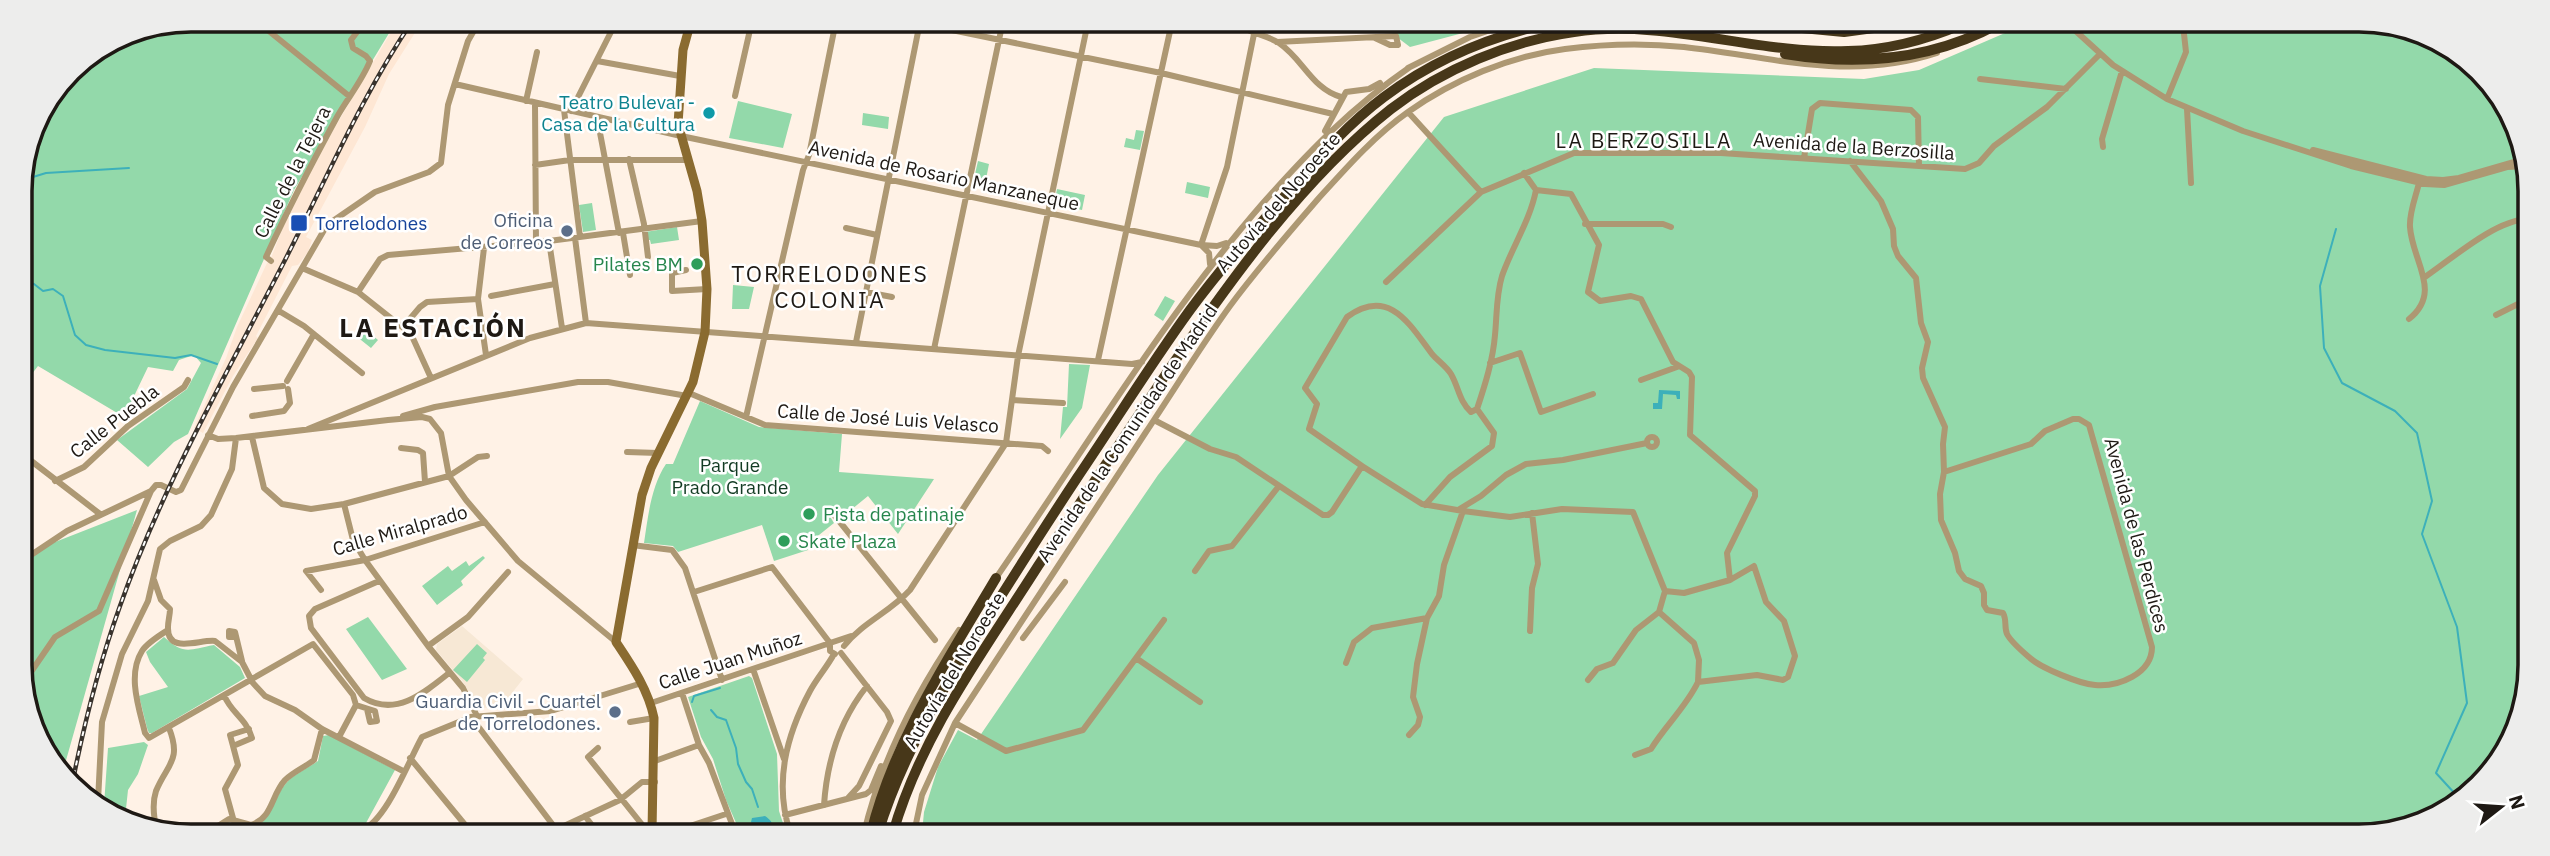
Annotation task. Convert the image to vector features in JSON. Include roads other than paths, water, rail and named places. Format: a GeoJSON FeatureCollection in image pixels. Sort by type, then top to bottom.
{"type":"FeatureCollection","features":[{"type":"Feature","properties":{"kind":"highway","name":"Autovía del Noroeste"},"geometry":{"type":"LineString","coordinates":[[881,824],[904,761],[945,685],[1050,519],[1190,311],[1230,258],[1327,149],[1352,123],[1384,97],[1430,67],[1472,46],[1514,32]]}},
{"type":"Feature","properties":{"kind":"highway","name":"Autovía del Noroeste"},"geometry":{"type":"LineString","coordinates":[[896,824],[917,766],[939,722],[1064,526],[1205,316],[1244,264],[1359,135],[1395,106],[1438,79],[1480,58],[1527,42],[1576,32]]}},
{"type":"Feature","properties":{"kind":"highway"},"geometry":{"type":"LineString","coordinates":[[1640,32],[1792,55],[1868,61],[1891,59],[1938,48],[1983,32]]}},
{"type":"Feature","properties":{"kind":"highway","name":"Autovía del Noroeste"},"geometry":{"type":"LineString","coordinates":[[1679,32],[1795,49],[1844,52],[1893,47],[1944,32]]}},
{"type":"Feature","properties":{"kind":"highway"},"geometry":{"type":"LineString","coordinates":[[873,824],[878,805],[905,738],[996,578]]}},
{"type":"Feature","properties":{"kind":"main road"},"geometry":{"type":"LineString","coordinates":[[653,824],[655,761],[651,703],[642,683],[616,642],[642,495],[658,453],[688,395],[705,332],[707,289],[702,221],[697,191],[678,124],[680,75],[688,32]]}},
{"type":"Feature","properties":{"kind":"street","name":"Calle de la Tejera"},"geometry":{"type":"LineString","coordinates":[[270,32],[349,96]]}},
{"type":"Feature","properties":{"kind":"street","name":"Calle de la Tejera"},"geometry":{"type":"LineString","coordinates":[[271,261],[266,257],[289,206],[370,61],[353,48],[351,40],[357,32]]}},
{"type":"Feature","properties":{"kind":"street"},"geometry":{"type":"LineString","coordinates":[[32,670],[55,637],[99,611],[151,491],[156,485],[176,492],[181,490],[233,387],[279,312],[327,225],[375,192],[429,172],[441,163],[444,119],[473,32]]}},
{"type":"Feature","properties":{"kind":"street"},"geometry":{"type":"LineString","coordinates":[[586,323],[570,160],[568,111],[612,32]]}},
{"type":"Feature","properties":{"kind":"street"},"geometry":{"type":"LineString","coordinates":[[735,96],[750,32]]}},
{"type":"Feature","properties":{"kind":"street"},"geometry":{"type":"LineString","coordinates":[[746,417],[834,32]]}},
{"type":"Feature","properties":{"kind":"street"},"geometry":{"type":"LineString","coordinates":[[856,342],[918,32]]}},
{"type":"Feature","properties":{"kind":"street"},"geometry":{"type":"LineString","coordinates":[[964,32],[1161,73],[1333,114]]}},
{"type":"Feature","properties":{"kind":"street"},"geometry":{"type":"LineString","coordinates":[[934,349],[1001,32]]}},
{"type":"Feature","properties":{"kind":"street"},"geometry":{"type":"LineString","coordinates":[[788,824],[782,784],[784,759],[798,715],[835,647],[902,599],[910,590],[1006,443],[1018,356],[1086,32]]}},
{"type":"Feature","properties":{"kind":"street"},"geometry":{"type":"LineString","coordinates":[[1098,360],[1170,32]]}},
{"type":"Feature","properties":{"kind":"street"},"geometry":{"type":"LineString","coordinates":[[1251,32],[1277,42],[1375,38]]}},
{"type":"Feature","properties":{"kind":"street"},"geometry":{"type":"LineString","coordinates":[[1314,147],[1332,120],[1341,97],[1350,91],[1368,89],[1481,32]]}},
{"type":"Feature","properties":{"kind":"street","name":"Avenida de la Comunidad de Madrid"},"geometry":{"type":"LineString","coordinates":[[916,824],[922,795],[955,723],[1228,308],[1256,271],[1337,178],[1377,137],[1408,112],[1436,94],[1500,65],[1566,49],[1616,45],[1680,47],[1836,68],[1891,66],[1939,53],[1984,32]]}},
{"type":"Feature","properties":{"kind":"street"},"geometry":{"type":"LineString","coordinates":[[2077,32],[2122,71],[2187,109],[2218,122],[2351,166],[2419,183],[2452,184],[2517,167]]}},
{"type":"Feature","properties":{"kind":"street"},"geometry":{"type":"LineString","coordinates":[[2167,99],[2186,52],[2184,32]]}},
{"type":"Feature","properties":{"kind":"street"},"geometry":{"type":"LineString","coordinates":[[1210,265],[1209,253],[1201,245],[1227,167],[1254,34]]}},
{"type":"Feature","properties":{"kind":"street"},"geometry":{"type":"LineString","coordinates":[[1277,42],[1327,93],[1341,97]]}},
{"type":"Feature","properties":{"kind":"street"},"geometry":{"type":"LineString","coordinates":[[526,101],[537,52]]}},
{"type":"Feature","properties":{"kind":"street"},"geometry":{"type":"LineString","coordinates":[[1980,79],[2066,89],[2100,54]]}},
{"type":"Feature","properties":{"kind":"street"},"geometry":{"type":"LineString","coordinates":[[597,61],[680,75]]}},
{"type":"Feature","properties":{"kind":"street","name":"Avenida de la Comunidad de Madrid"},"geometry":{"type":"LineString","coordinates":[[866,824],[887,759],[941,657],[1210,265],[1314,147],[1373,93],[1410,66]]}},
{"type":"Feature","properties":{"kind":"street"},"geometry":{"type":"LineString","coordinates":[[2103,147],[2102,139],[2122,71]]}},
{"type":"Feature","properties":{"kind":"street","name":"Avenida de Rosario Manzaneque"},"geometry":{"type":"LineString","coordinates":[[454,84],[681,136],[1201,245],[1217,246],[1229,242]]}},
{"type":"Feature","properties":{"kind":"street","name":"Avenida de la Berzosilla"},"geometry":{"type":"LineString","coordinates":[[1480,192],[1574,153],[1721,153],[1965,169],[1979,163],[1994,146],[2047,107],[2066,89]]}},
{"type":"Feature","properties":{"kind":"street"},"geometry":{"type":"LineString","coordinates":[[535,103],[536,243]]}},
{"type":"Feature","properties":{"kind":"street"},"geometry":{"type":"LineString","coordinates":[[1804,158],[1812,109],[1820,103],[1911,110],[1918,117],[1919,165]]}},
{"type":"Feature","properties":{"kind":"street"},"geometry":{"type":"LineString","coordinates":[[2187,109],[2191,183]]}},
{"type":"Feature","properties":{"kind":"street"},"geometry":{"type":"LineString","coordinates":[[1386,282],[1480,192],[1408,112]]}},
{"type":"Feature","properties":{"kind":"street"},"geometry":{"type":"LineString","coordinates":[[597,117],[630,275]]}},
{"type":"Feature","properties":{"kind":"street"},"geometry":{"type":"LineString","coordinates":[[2280,143],[2426,179],[2443,180],[2515,161]]}},
{"type":"Feature","properties":{"kind":"street"},"geometry":{"type":"LineString","coordinates":[[629,159],[648,257]]}},
{"type":"Feature","properties":{"kind":"street"},"geometry":{"type":"LineString","coordinates":[[535,165],[570,160],[687,159]]}},
{"type":"Feature","properties":{"kind":"street","name":"Avenida de las Perdices"},"geometry":{"type":"LineString","coordinates":[[1850,161],[1881,201],[1893,229],[1894,246],[1898,256],[1916,278],[1921,323],[1928,342],[1922,368],[1923,378],[1943,419],[1941,520],[1955,553],[1959,571],[1965,579],[1981,586],[1987,610],[2003,613],[2007,634],[2029,657],[2046,667],[2092,685],[2109,685],[2130,678],[2145,668],[2152,656],[2151,648],[2089,425],[2073,419],[2045,431],[2031,444],[1944,472]]}},
{"type":"Feature","properties":{"kind":"street"},"geometry":{"type":"LineString","coordinates":[[1524,173],[1536,190],[1533,205],[1500,282],[1490,363],[1477,409],[1471,412],[1462,404],[1452,375],[1435,358],[1409,322],[1390,308],[1378,306],[1356,311],[1347,317],[1305,388],[1317,404],[1309,429],[1425,505],[1510,517],[1562,509],[1633,512],[1665,591],[1659,612],[1636,630],[1613,663],[1597,669],[1588,680]]}},
{"type":"Feature","properties":{"kind":"street"},"geometry":{"type":"LineString","coordinates":[[2409,319],[2420,310],[2426,290],[2425,277],[2420,269],[2410,226],[2419,183]]}},
{"type":"Feature","properties":{"kind":"street"},"geometry":{"type":"LineString","coordinates":[[1536,190],[1571,194],[1599,245],[1588,292],[1600,301],[1631,296],[1641,299],[1677,367],[1689,372],[1692,377],[1690,435],[1755,491],[1727,553],[1730,580]]}},
{"type":"Feature","properties":{"kind":"street"},"geometry":{"type":"LineString","coordinates":[[2425,277],[2500,226],[2518,220]]}},
{"type":"Feature","properties":{"kind":"street"},"geometry":{"type":"LineString","coordinates":[[358,292],[383,256],[549,242],[702,221]]}},
{"type":"Feature","properties":{"kind":"street"},"geometry":{"type":"LineString","coordinates":[[1586,224],[1664,224],[1671,227]]}},
{"type":"Feature","properties":{"kind":"street"},"geometry":{"type":"LineString","coordinates":[[846,229],[877,235]]}},
{"type":"Feature","properties":{"kind":"street"},"geometry":{"type":"LineString","coordinates":[[549,242],[562,328]]}},
{"type":"Feature","properties":{"kind":"street"},"geometry":{"type":"LineString","coordinates":[[484,248],[478,299],[486,355]]}},
{"type":"Feature","properties":{"kind":"street"},"geometry":{"type":"LineString","coordinates":[[302,268],[358,292],[403,327],[414,338],[430,378]]}},
{"type":"Feature","properties":{"kind":"street"},"geometry":{"type":"LineString","coordinates":[[686,270],[672,273],[672,291],[707,289]]}},
{"type":"Feature","properties":{"kind":"street"},"geometry":{"type":"LineString","coordinates":[[491,296],[555,284]]}},
{"type":"Feature","properties":{"kind":"street"},"geometry":{"type":"LineString","coordinates":[[866,292],[892,297]]}},
{"type":"Feature","properties":{"kind":"street"},"geometry":{"type":"LineString","coordinates":[[403,327],[427,302],[478,299]]}},
{"type":"Feature","properties":{"kind":"street"},"geometry":{"type":"LineString","coordinates":[[2496,315],[2518,304]]}},
{"type":"Feature","properties":{"kind":"street"},"geometry":{"type":"LineString","coordinates":[[279,312],[314,334],[362,373]]}},
{"type":"Feature","properties":{"kind":"street"},"geometry":{"type":"LineString","coordinates":[[308,429],[486,355],[562,328],[586,323],[1018,356],[1142,362]]}},
{"type":"Feature","properties":{"kind":"street"},"geometry":{"type":"LineString","coordinates":[[252,416],[284,411],[290,403],[286,386],[314,334]]}},
{"type":"Feature","properties":{"kind":"street"},"geometry":{"type":"LineString","coordinates":[[1490,363],[1520,353],[1541,412],[1593,394]]}},
{"type":"Feature","properties":{"kind":"street"},"geometry":{"type":"LineString","coordinates":[[1641,380],[1677,367]]}},
{"type":"Feature","properties":{"kind":"street","name":"Calle Puebla"},"geometry":{"type":"LineString","coordinates":[[55,481],[84,467],[128,426],[184,387],[188,380]]}},
{"type":"Feature","properties":{"kind":"street","name":"Calle de José Luis Velasco"},"geometry":{"type":"LineString","coordinates":[[388,420],[435,407],[578,382],[608,382],[688,395],[765,425],[1042,446],[1048,451]]}},
{"type":"Feature","properties":{"kind":"street"},"geometry":{"type":"LineString","coordinates":[[254,389],[286,386]]}},
{"type":"Feature","properties":{"kind":"street"},"geometry":{"type":"LineString","coordinates":[[1013,400],[1063,403]]}},
{"type":"Feature","properties":{"kind":"street"},"geometry":{"type":"LineString","coordinates":[[430,419],[435,407]]}},
{"type":"Feature","properties":{"kind":"street"},"geometry":{"type":"LineString","coordinates":[[1425,505],[1450,477],[1492,446],[1494,433],[1477,409]]}},
{"type":"Feature","properties":{"kind":"street"},"geometry":{"type":"LineString","coordinates":[[341,414],[339,418],[342,425]]}},
{"type":"Feature","properties":{"kind":"street"},"geometry":{"type":"LineString","coordinates":[[208,435],[218,439],[252,437],[388,420],[422,417],[430,419],[441,433],[449,476],[485,522],[518,561],[616,642]]}},
{"type":"Feature","properties":{"kind":"street"},"geometry":{"type":"LineString","coordinates":[[1154,420],[1210,449],[1236,457],[1324,515],[1328,515],[1362,466]]}},
{"type":"Feature","properties":{"kind":"street"},"geometry":{"type":"LineString","coordinates":[[252,437],[264,488],[274,499],[288,506],[311,509],[344,504],[449,476],[478,457],[486,456]]}},
{"type":"Feature","properties":{"kind":"street"},"geometry":{"type":"LineString","coordinates":[[98,795],[102,722],[122,654],[148,601],[158,555],[164,545],[201,526],[211,515],[232,469],[236,438]]}},
{"type":"Feature","properties":{"kind":"street"},"geometry":{"type":"LineString","coordinates":[[1409,735],[1418,725],[1420,718],[1413,697],[1427,618],[1439,596],[1444,565],[1460,511],[1506,475],[1526,464],[1563,460],[1647,443]]}},
{"type":"Feature","properties":{"kind":"street"},"geometry":{"type":"LineString","coordinates":[[401,448],[423,453],[425,482]]}},
{"type":"Feature","properties":{"kind":"street"},"geometry":{"type":"LineString","coordinates":[[627,452],[658,453]]}},
{"type":"Feature","properties":{"kind":"street"},"geometry":{"type":"LineString","coordinates":[[32,462],[100,514]]}},
{"type":"Feature","properties":{"kind":"street"},"geometry":{"type":"LineString","coordinates":[[1195,571],[1209,551],[1232,546],[1279,486]]}},
{"type":"Feature","properties":{"kind":"street"},"geometry":{"type":"LineString","coordinates":[[32,554],[67,531],[151,491]]}},
{"type":"Feature","properties":{"kind":"street"},"geometry":{"type":"LineString","coordinates":[[344,504],[353,540],[365,560],[428,646],[463,688],[474,716],[548,824]]}},
{"type":"Feature","properties":{"kind":"street"},"geometry":{"type":"LineString","coordinates":[[1530,631],[1532,588],[1538,564],[1532,513]]}},
{"type":"Feature","properties":{"kind":"street"},"geometry":{"type":"LineString","coordinates":[[835,516],[935,640]]}},
{"type":"Feature","properties":{"kind":"street","name":"Calle Miralprado"},"geometry":{"type":"LineString","coordinates":[[321,590],[306,571],[365,560],[485,522]]}},
{"type":"Feature","properties":{"kind":"street"},"geometry":{"type":"LineString","coordinates":[[632,545],[671,550],[685,568],[722,680]]}},
{"type":"Feature","properties":{"kind":"street"},"geometry":{"type":"LineString","coordinates":[[377,578],[379,555]]}},
{"type":"Feature","properties":{"kind":"street"},"geometry":{"type":"LineString","coordinates":[[1665,591],[1684,593],[1730,580],[1754,566],[1766,602],[1784,621],[1795,656],[1788,677],[1783,680],[1758,675],[1698,682]]}},
{"type":"Feature","properties":{"kind":"street"},"geometry":{"type":"LineString","coordinates":[[694,592],[772,567],[890,716],[890,725],[859,786],[846,799]]}},
{"type":"Feature","properties":{"kind":"street"},"geometry":{"type":"LineString","coordinates":[[428,646],[468,617],[508,572]]}},
{"type":"Feature","properties":{"kind":"street"},"geometry":{"type":"LineString","coordinates":[[377,578],[314,609],[309,616],[311,628],[363,698],[373,704],[398,705],[431,688],[449,673]]}},
{"type":"Feature","properties":{"kind":"street"},"geometry":{"type":"LineString","coordinates":[[153,580],[161,600],[170,609],[168,630],[173,640],[180,644],[215,641],[242,662]]}},
{"type":"Feature","properties":{"kind":"street","name":"Avenida de la Comunidad de Madrid"},"geometry":{"type":"LineString","coordinates":[[1023,638],[1065,582]]}},
{"type":"Feature","properties":{"kind":"street"},"geometry":{"type":"LineString","coordinates":[[1635,755],[1651,750],[1664,728],[1692,695],[1698,682],[1699,660],[1694,643],[1659,612]]}},
{"type":"Feature","properties":{"kind":"street"},"geometry":{"type":"LineString","coordinates":[[1023,618],[1032,625]]}},
{"type":"Feature","properties":{"kind":"street"},"geometry":{"type":"LineString","coordinates":[[1346,663],[1354,642],[1372,628],[1427,618]]}},
{"type":"Feature","properties":{"kind":"street"},"geometry":{"type":"LineString","coordinates":[[955,723],[1006,751],[1083,730],[1164,620]]}},
{"type":"Feature","properties":{"kind":"street"},"geometry":{"type":"LineString","coordinates":[[168,630],[142,652],[135,674],[135,693],[146,736],[152,738],[313,644],[353,695],[356,705],[339,737]]}},
{"type":"Feature","properties":{"kind":"street"},"geometry":{"type":"LineString","coordinates":[[235,637],[242,662],[265,696],[403,771]]}},
{"type":"Feature","properties":{"kind":"street","name":"Calle Juan Muñoz"},"geometry":{"type":"LineString","coordinates":[[651,703],[820,647],[835,647]]}},
{"type":"Feature","properties":{"kind":"street"},"geometry":{"type":"LineString","coordinates":[[230,653],[238,649]]}},
{"type":"Feature","properties":{"kind":"street"},"geometry":{"type":"LineString","coordinates":[[1136,658],[1200,702]]}},
{"type":"Feature","properties":{"kind":"street"},"geometry":{"type":"LineString","coordinates":[[753,669],[784,759]]}},
{"type":"Feature","properties":{"kind":"street"},"geometry":{"type":"LineString","coordinates":[[372,824],[383,814],[422,737],[474,716],[551,711],[642,683]]}},
{"type":"Feature","properties":{"kind":"street"},"geometry":{"type":"LineString","coordinates":[[824,805],[826,778],[838,735],[850,710],[867,687]]}},
{"type":"Feature","properties":{"kind":"street"},"geometry":{"type":"LineString","coordinates":[[682,693],[730,824]]}},
{"type":"Feature","properties":{"kind":"street"},"geometry":{"type":"LineString","coordinates":[[224,695],[228,706],[247,724],[252,738],[233,746]]}},
{"type":"Feature","properties":{"kind":"street"},"geometry":{"type":"LineString","coordinates":[[785,815],[866,794],[871,790],[901,724],[915,703]]}},
{"type":"Feature","properties":{"kind":"street"},"geometry":{"type":"LineString","coordinates":[[356,705],[366,709]]}},
{"type":"Feature","properties":{"kind":"street"},"geometry":{"type":"LineString","coordinates":[[630,722],[654,718]]}},
{"type":"Feature","properties":{"kind":"street"},"geometry":{"type":"LineString","coordinates":[[156,820],[155,796],[169,771],[174,753],[169,728]]}},
{"type":"Feature","properties":{"kind":"street"},"geometry":{"type":"LineString","coordinates":[[246,824],[233,818],[225,789],[238,765],[230,735],[249,729]]}},
{"type":"Feature","properties":{"kind":"street"},"geometry":{"type":"LineString","coordinates":[[253,824],[263,819],[283,782],[314,760],[322,729]]}},
{"type":"Feature","properties":{"kind":"street"},"geometry":{"type":"LineString","coordinates":[[655,761],[699,745]]}},
{"type":"Feature","properties":{"kind":"street"},"geometry":{"type":"LineString","coordinates":[[598,748],[588,757],[620,800],[647,824]]}},
{"type":"Feature","properties":{"kind":"street"},"geometry":{"type":"LineString","coordinates":[[411,758],[465,824]]}},
{"type":"Feature","properties":{"kind":"street"},"geometry":{"type":"LineString","coordinates":[[568,824],[620,800],[642,782],[654,782]]}},
{"type":"Feature","properties":{"kind":"street"},"geometry":{"type":"LineString","coordinates":[[696,824],[726,814]]}},
{"type":"Feature","properties":{"kind":"street"},"geometry":{"type":"LineString","coordinates":[[585,816],[591,824]]}},
{"type":"Feature","properties":{"kind":"street"},"geometry":{"type":"LineString","coordinates":[[219,824],[233,818]]}},
{"type":"Feature","properties":{"kind":"water"},"geometry":{"type":"Polygon","coordinates":[[[1659,390],[1680,391],[1680,399],[1677,399],[1676,395],[1663,394],[1662,409],[1653,409],[1653,403],[1658,403],[1659,390]]]}},
{"type":"Feature","properties":{"kind":"water"},"geometry":{"type":"Polygon","coordinates":[[[765,816],[772,824],[752,824],[752,818],[765,816]]]}},
{"type":"Feature","properties":{"kind":"waterway"},"geometry":{"type":"LineString","coordinates":[[32,177],[46,173],[129,168]]}},
{"type":"Feature","properties":{"kind":"waterway"},"geometry":{"type":"LineString","coordinates":[[2336,229],[2320,286],[2324,348],[2342,383],[2395,411],[2417,433],[2432,501],[2422,534],[2457,627],[2467,703],[2436,773],[2454,793]]}},
{"type":"Feature","properties":{"kind":"waterway"},"geometry":{"type":"LineString","coordinates":[[32,283],[43,291],[53,289],[63,296],[75,335],[86,345],[105,350],[175,358],[191,355],[217,364]]}},
{"type":"Feature","properties":{"kind":"waterway"},"geometry":{"type":"LineString","coordinates":[[692,702],[694,696],[720,688]]}},
{"type":"Feature","properties":{"kind":"waterway"},"geometry":{"type":"LineString","coordinates":[[711,710],[717,717],[726,720],[736,748],[738,764],[752,789],[758,807]]}},
{"type":"Feature","properties":{"kind":"railway"},"geometry":{"type":"LineString","coordinates":[[75,774],[105,650],[155,518],[361,108],[405,32]]}},
{"type":"Feature","properties":{"kind":"place","name":"Teatro Bulevar - Casa de la Cultura"},"geometry":{"type":"Point","coordinates":[709,113]}},
{"type":"Feature","properties":{"kind":"place","name":"Torrelodones"},"geometry":{"type":"Point","coordinates":[299,223]}},
{"type":"Feature","properties":{"kind":"place","name":"Oficina de Correos"},"geometry":{"type":"Point","coordinates":[567,231]}},
{"type":"Feature","properties":{"kind":"place","name":"Pilates BM"},"geometry":{"type":"Point","coordinates":[697,264]}},
{"type":"Feature","properties":{"kind":"place","name":"Pista de patinaje"},"geometry":{"type":"Point","coordinates":[809,514]}},
{"type":"Feature","properties":{"kind":"place","name":"Skate Plaza"},"geometry":{"type":"Point","coordinates":[784,541]}},
{"type":"Feature","properties":{"kind":"place","name":"Guardia Civil - Cuartel de Torrelodones."},"geometry":{"type":"Point","coordinates":[615,712]}},
{"type":"Feature","properties":{"kind":"district","name":"LA BERZOSILLA"},"geometry":{"type":"Point","coordinates":[1644,140]}},
{"type":"Feature","properties":{"kind":"district","name":"TORRELODONES COLONIA"},"geometry":{"type":"Point","coordinates":[830,286]}},
{"type":"Feature","properties":{"kind":"district","name":"LA ESTACIÓN"},"geometry":{"type":"Point","coordinates":[433,327]}},
{"type":"Feature","properties":{"kind":"park label","name":"Parque Prado Grande"},"geometry":{"type":"Point","coordinates":[730,476]}}]}
